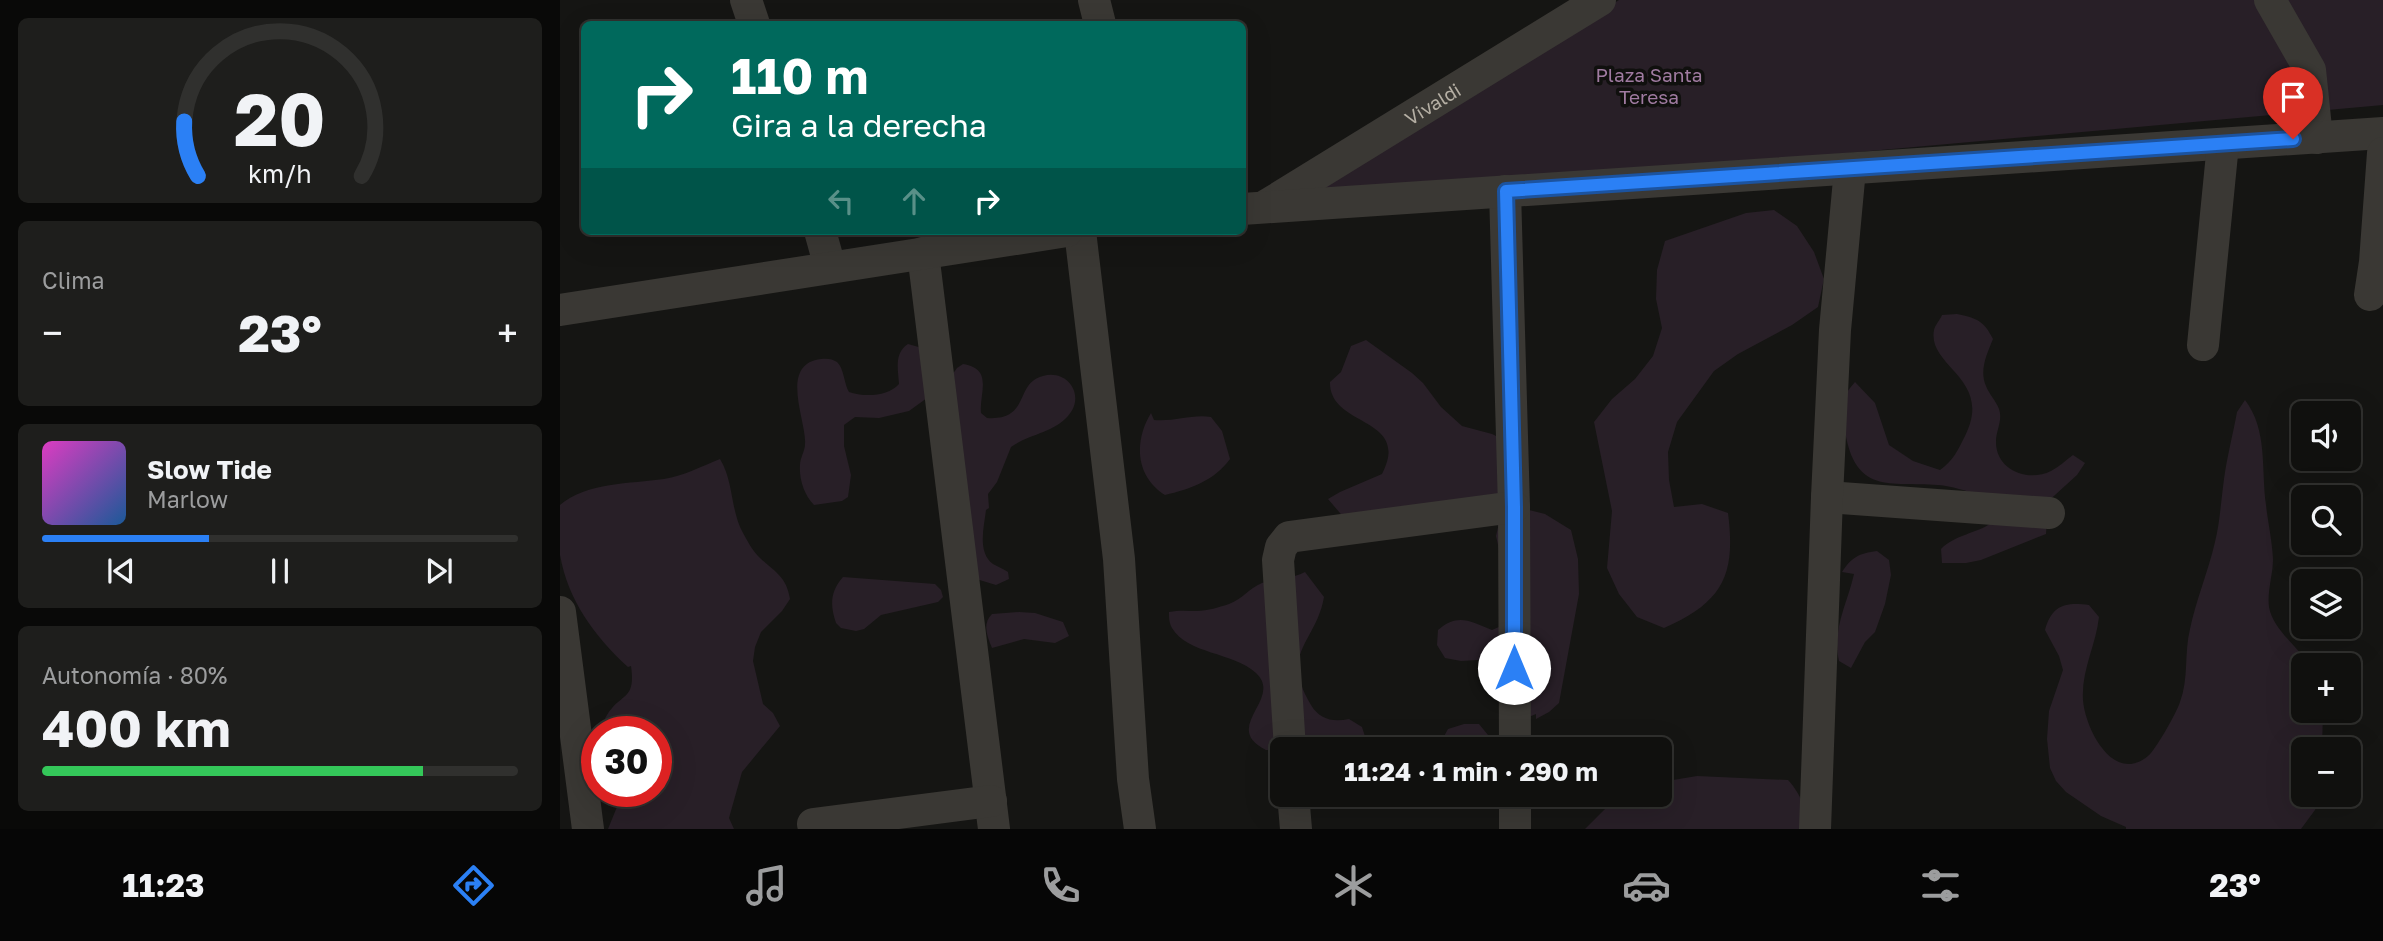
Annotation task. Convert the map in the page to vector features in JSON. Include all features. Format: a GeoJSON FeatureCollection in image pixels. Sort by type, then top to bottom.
{"type":"FeatureCollection","features":[{"type":"Feature","properties":{"kind":"street"},"geometry":{"type":"LineString","coordinates":[[746,0],[753,21]]}},
{"type":"Feature","properties":{"kind":"street"},"geometry":{"type":"LineString","coordinates":[[1094,0],[1099,21]]}},
{"type":"Feature","properties":{"kind":"street","name":"Vivaldi"},"geometry":{"type":"LineString","coordinates":[[1254,208],[1600,0]]}},
{"type":"Feature","properties":{"kind":"street"},"geometry":{"type":"LineString","coordinates":[[2270,0],[2310,70],[2316,138]]}},
{"type":"Feature","properties":{"kind":"street"},"geometry":{"type":"LineString","coordinates":[[1254,208],[2383,133]]}},
{"type":"Feature","properties":{"kind":"street"},"geometry":{"type":"LineString","coordinates":[[2203,345],[2223,144]]}},
{"type":"Feature","properties":{"kind":"street"},"geometry":{"type":"LineString","coordinates":[[2370,295],[2383,153]]}},
{"type":"Feature","properties":{"kind":"street"},"geometry":{"type":"LineString","coordinates":[[1815,829],[1835,330],[1850,169]]}},
{"type":"Feature","properties":{"kind":"street"},"geometry":{"type":"LineString","coordinates":[[1506,191],[1514,507],[1515,737]]}},
{"type":"Feature","properties":{"kind":"street"},"geometry":{"type":"LineString","coordinates":[[821,235],[831,267]]}},
{"type":"Feature","properties":{"kind":"street"},"geometry":{"type":"LineString","coordinates":[[560,310],[1041,235]]}},
{"type":"Feature","properties":{"kind":"street"},"geometry":{"type":"LineString","coordinates":[[1080,235],[1119,559],[1133,779],[1140,829]]}},
{"type":"Feature","properties":{"kind":"street"},"geometry":{"type":"LineString","coordinates":[[813,824],[992,815],[923,253]]}},
{"type":"Feature","properties":{"kind":"street"},"geometry":{"type":"LineString","coordinates":[[1827,498],[2049,513]]}},
{"type":"Feature","properties":{"kind":"street"},"geometry":{"type":"LineString","coordinates":[[1289,737],[1278,560],[1281,547],[1289,537],[1514,507]]}},
{"type":"Feature","properties":{"kind":"street"},"geometry":{"type":"LineString","coordinates":[[560,612],[588,829]]}},
{"type":"Feature","properties":{"kind":"street"},"geometry":{"type":"LineString","coordinates":[[1294,807],[1296,829]]}},
{"type":"Feature","properties":{"kind":"street"},"geometry":{"type":"LineString","coordinates":[[1515,807],[1515,829]]}},
{"type":"Feature","properties":{"kind":"green space","name":"Plaza Santa Teresa"},"geometry":{"type":"Polygon","coordinates":[[[1619,0],[2383,0],[2383,105],[1301,202],[1619,0]]]}},
{"type":"Feature","properties":{"kind":"green space"},"geometry":{"type":"Polygon","coordinates":[[[1774,210],[1797,226],[1814,252],[1824,279],[1818,307],[1714,371],[1677,422],[1668,452],[1674,507],[1702,504],[1728,513],[1730,553],[1727,570],[1712,597],[1700,608],[1664,628],[1637,617],[1619,594],[1607,568],[1612,511],[1594,422],[1653,356],[1662,328],[1656,299],[1657,270],[1665,241],[1746,213],[1774,210]]]}},
{"type":"Feature","properties":{"kind":"green space"},"geometry":{"type":"Polygon","coordinates":[[[1957,314],[1979,321],[1993,339],[1983,374],[2000,413],[1997,451],[2007,466],[2014,471],[2032,475],[2051,471],[2073,455],[2085,463],[2077,475],[2044,505],[2046,534],[1981,560],[1942,563],[1941,549],[1947,544],[1993,522],[1979,495],[1943,486],[1877,481],[1866,475],[1857,466],[1850,451],[1842,405],[1855,382],[1875,403],[1889,445],[1913,461],[1940,470],[1945,467],[1960,446],[1972,416],[1971,400],[1966,387],[1940,354],[1935,343],[1935,326],[1942,315],[1957,314]]]}},
{"type":"Feature","properties":{"kind":"green space"},"geometry":{"type":"Polygon","coordinates":[[[1366,340],[1412,373],[1441,407],[1462,426],[1492,434],[1517,446],[1508,496],[1357,533],[1328,499],[1382,474],[1388,455],[1386,442],[1378,432],[1342,408],[1333,397],[1330,382],[1341,372],[1351,346],[1366,340]]]}},
{"type":"Feature","properties":{"kind":"green space"},"geometry":{"type":"Polygon","coordinates":[[[908,344],[922,348],[927,398],[909,411],[879,418],[855,417],[844,425],[844,446],[851,475],[848,497],[842,501],[814,505],[805,492],[800,476],[800,462],[805,444],[798,395],[801,371],[808,363],[832,359],[843,372],[849,392],[861,395],[882,394],[899,384],[899,357],[908,344]]]}},
{"type":"Feature","properties":{"kind":"green space"},"geometry":{"type":"Polygon","coordinates":[[[963,364],[973,367],[982,376],[981,413],[987,418],[1010,414],[1028,386],[1043,376],[1060,376],[1067,380],[1075,393],[1073,408],[1062,422],[1011,447],[997,482],[988,494],[989,508],[986,510],[983,546],[988,559],[1008,572],[1009,579],[996,585],[973,578],[947,382],[963,364]]]}},
{"type":"Feature","properties":{"kind":"green space"},"geometry":{"type":"Polygon","coordinates":[[[2245,400],[2257,424],[2260,437],[2273,559],[2269,595],[2271,615],[2300,653],[2291,653],[2291,723],[2323,723],[2322,737],[2291,737],[2291,807],[2316,807],[2301,829],[2126,829],[2066,792],[2056,781],[2050,768],[2047,739],[2049,711],[2063,670],[2045,630],[2051,615],[2066,605],[2089,605],[2099,617],[2083,689],[2089,725],[2103,749],[2113,758],[2123,763],[2135,763],[2148,756],[2170,722],[2183,693],[2190,629],[2217,534],[2225,471],[2237,412],[2245,400]]]}},
{"type":"Feature","properties":{"kind":"green space"},"geometry":{"type":"Polygon","coordinates":[[[1151,413],[1154,420],[1211,417],[1222,431],[1230,459],[1217,473],[1201,483],[1165,495],[1148,478],[1140,457],[1142,435],[1151,413]]]}},
{"type":"Feature","properties":{"kind":"green space"},"geometry":{"type":"Polygon","coordinates":[[[720,459],[728,477],[736,515],[743,533],[756,554],[786,584],[790,599],[761,632],[753,661],[763,704],[773,713],[780,726],[742,772],[729,818],[734,829],[608,829],[617,807],[672,807],[672,716],[606,716],[629,691],[631,666],[628,667],[604,643],[584,616],[569,587],[560,555],[560,505],[571,497],[596,488],[671,478],[720,459]]]}},
{"type":"Feature","properties":{"kind":"green space"},"geometry":{"type":"Polygon","coordinates":[[[1529,510],[1545,514],[1571,530],[1578,559],[1579,594],[1559,703],[1536,719],[1536,714],[1524,719],[1505,668],[1495,659],[1461,661],[1445,658],[1437,645],[1438,630],[1458,620],[1492,630],[1506,624],[1509,594],[1496,536],[1500,519],[1529,510]]]}},
{"type":"Feature","properties":{"kind":"green space"},"geometry":{"type":"Polygon","coordinates":[[[1877,551],[1889,560],[1891,575],[1885,604],[1875,632],[1865,642],[1851,668],[1839,661],[1837,649],[1839,627],[1854,574],[1842,572],[1856,557],[1877,551]]]}},
{"type":"Feature","properties":{"kind":"green space"},"geometry":{"type":"Polygon","coordinates":[[[1305,572],[1324,597],[1320,613],[1302,648],[1299,660],[1298,672],[1302,687],[1311,705],[1323,717],[1332,720],[1349,719],[1362,727],[1365,737],[1270,737],[1270,750],[1266,750],[1254,741],[1249,732],[1250,722],[1263,693],[1263,683],[1256,673],[1246,666],[1199,648],[1179,637],[1170,624],[1169,612],[1201,611],[1222,606],[1234,602],[1262,583],[1305,572]]]}},
{"type":"Feature","properties":{"kind":"green space"},"geometry":{"type":"Polygon","coordinates":[[[843,577],[935,584],[943,597],[938,602],[881,615],[864,629],[856,631],[841,628],[836,623],[832,604],[833,593],[843,577]]]}},
{"type":"Feature","properties":{"kind":"green space"},"geometry":{"type":"Polygon","coordinates":[[[1035,613],[1063,622],[1069,636],[1055,643],[1024,639],[992,648],[986,630],[992,614],[1035,613]]]}},
{"type":"Feature","properties":{"kind":"green space"},"geometry":{"type":"Polygon","coordinates":[[[1464,724],[1479,724],[1488,737],[1444,737],[1448,729],[1464,724]]]}},
{"type":"Feature","properties":{"kind":"green space"},"geometry":{"type":"Polygon","coordinates":[[[1697,776],[1788,780],[1797,791],[1809,829],[1585,829],[1607,807],[1672,807],[1672,780],[1697,776]]]}},
{"type":"Feature","properties":{"kind":"route"},"geometry":{"type":"LineString","coordinates":[[1514,668],[1514,507],[1506,191],[2293,139]]}}]}
